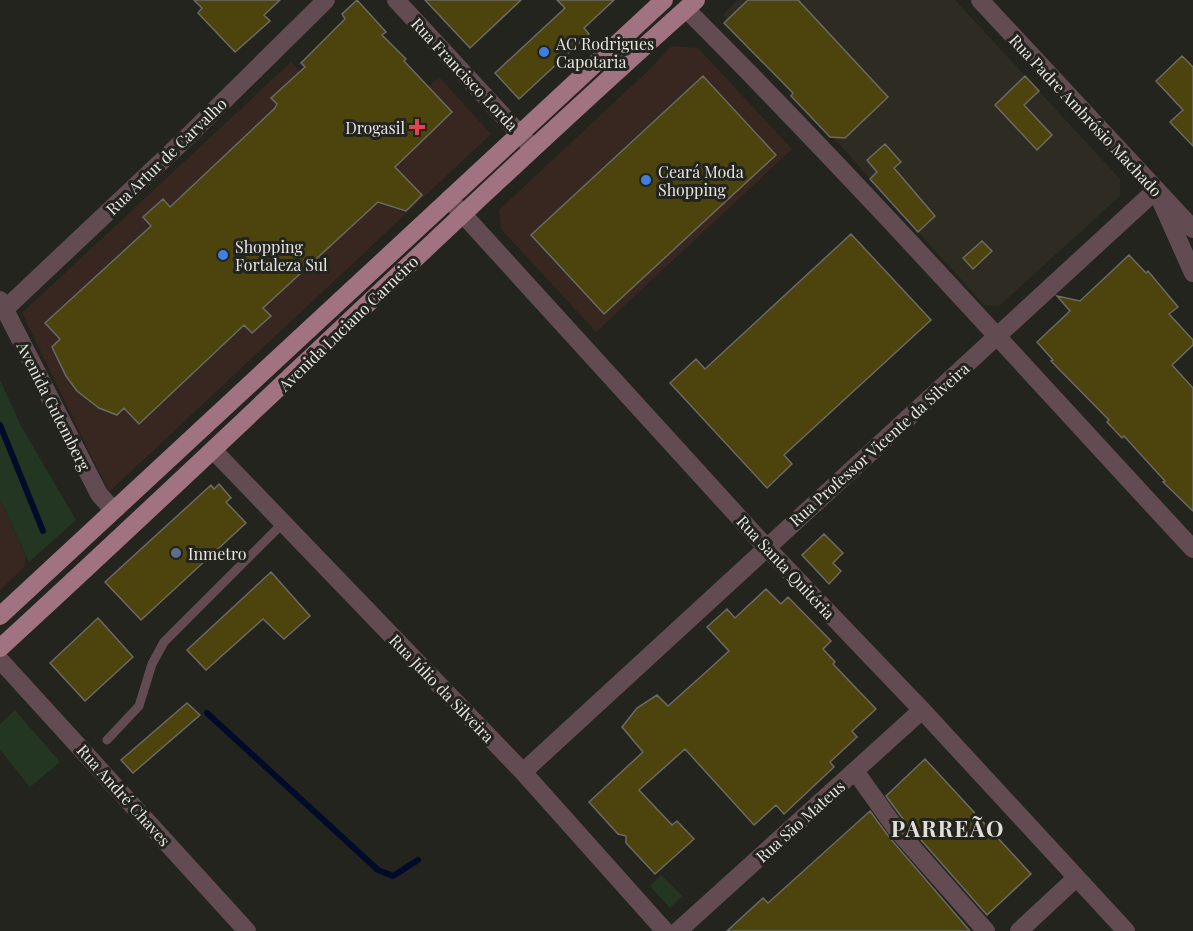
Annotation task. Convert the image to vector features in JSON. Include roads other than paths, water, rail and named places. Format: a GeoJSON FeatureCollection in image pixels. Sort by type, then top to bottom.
{"type":"FeatureCollection","features":[{"type":"Feature","properties":{"kind":"main road","name":"Avenida Luciano Carneiro"},"geometry":{"type":"LineString","coordinates":[[0,616],[663,0]]}},
{"type":"Feature","properties":{"kind":"main road","name":"Avenida Luciano Carneiro"},"geometry":{"type":"LineString","coordinates":[[0,648],[214,451],[463,214],[691,4]]}},
{"type":"Feature","properties":{"kind":"street","name":"Rua Artur de Carvalho"},"geometry":{"type":"LineString","coordinates":[[2,305],[182,142],[326,0]]}},
{"type":"Feature","properties":{"kind":"street","name":"Rua Francisco Lorda"},"geometry":{"type":"LineString","coordinates":[[396,0],[534,149]]}},
{"type":"Feature","properties":{"kind":"street","name":"Rua Padre Ambrósio Machado"},"geometry":{"type":"LineString","coordinates":[[980,0],[1193,229]]}},
{"type":"Feature","properties":{"kind":"street"},"geometry":{"type":"LineString","coordinates":[[691,4],[996,338],[1193,549]]}},
{"type":"Feature","properties":{"kind":"street"},"geometry":{"type":"LineString","coordinates":[[1156,190],[1193,273]]}},
{"type":"Feature","properties":{"kind":"street","name":"Rua Professor Vicente da Silveira"},"geometry":{"type":"LineString","coordinates":[[523,772],[1156,190]]}},
{"type":"Feature","properties":{"kind":"street","name":"Rua Santa Quitéria"},"geometry":{"type":"LineString","coordinates":[[449,199],[766,547],[922,710],[1126,931]]}},
{"type":"Feature","properties":{"kind":"street","name":"Avenida Gutemberg"},"geometry":{"type":"LineString","coordinates":[[2,305],[99,494],[113,510]]}},
{"type":"Feature","properties":{"kind":"street","name":"Rua Júlio da Silveira"},"geometry":{"type":"LineString","coordinates":[[214,451],[523,772],[665,931]]}},
{"type":"Feature","properties":{"kind":"street","name":"Rua André Chaves"},"geometry":{"type":"LineString","coordinates":[[0,660],[247,931]]}},
{"type":"Feature","properties":{"kind":"street","name":"Rua São Mateus"},"geometry":{"type":"LineString","coordinates":[[678,931],[922,710]]}},
{"type":"Feature","properties":{"kind":"street"},"geometry":{"type":"LineString","coordinates":[[855,771],[897,830],[986,931]]}},
{"type":"Feature","properties":{"kind":"street"},"geometry":{"type":"LineString","coordinates":[[1019,931],[1076,878]]}},
{"type":"Feature","properties":{"kind":"lane"},"geometry":{"type":"LineString","coordinates":[[107,740],[139,706],[152,664],[164,642],[283,523]]}},
{"type":"Feature","properties":{"kind":"waterway"},"geometry":{"type":"LineString","coordinates":[[0,425],[43,531]]}},
{"type":"Feature","properties":{"kind":"waterway"},"geometry":{"type":"LineString","coordinates":[[207,713],[378,870],[393,876],[418,860]]}},
{"type":"Feature","properties":{"kind":"place","name":"AC Rodrigues Capotaria"},"geometry":{"type":"Point","coordinates":[544,52]}},
{"type":"Feature","properties":{"kind":"place","name":"Drogasil"},"geometry":{"type":"Point","coordinates":[417,127]}},
{"type":"Feature","properties":{"kind":"place","name":"Ceará Moda Shopping"},"geometry":{"type":"Point","coordinates":[646,180]}},
{"type":"Feature","properties":{"kind":"place","name":"Shopping Fortaleza Sul"},"geometry":{"type":"Point","coordinates":[223,255]}},
{"type":"Feature","properties":{"kind":"place","name":"Inmetro"},"geometry":{"type":"Point","coordinates":[176,553]}},
{"type":"Feature","properties":{"kind":"district","name":"PARREÃO"},"geometry":{"type":"Point","coordinates":[948,828]}}]}
